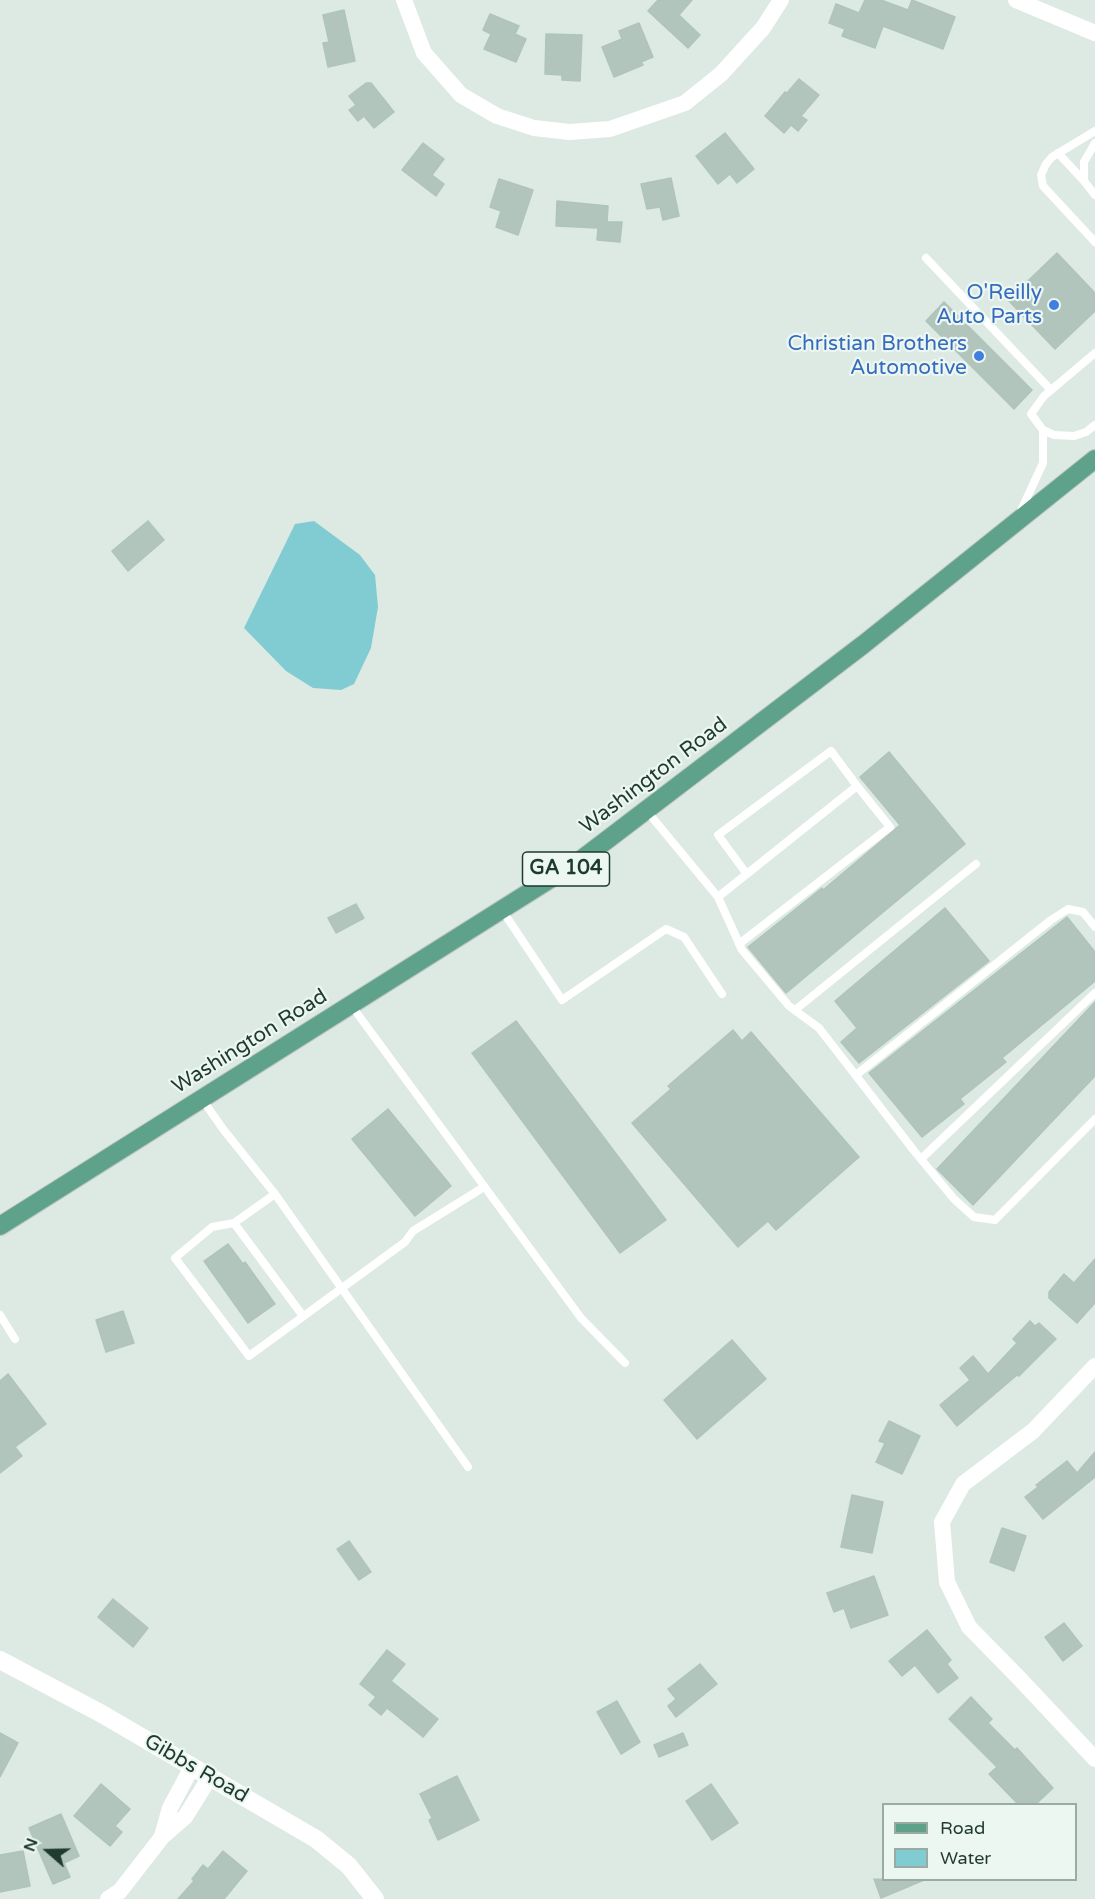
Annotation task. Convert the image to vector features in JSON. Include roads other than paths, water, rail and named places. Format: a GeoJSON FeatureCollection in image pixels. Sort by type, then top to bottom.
{"type":"FeatureCollection","features":[{"type":"Feature","properties":{"kind":"main road","name":"Washington Road"},"geometry":{"type":"LineString","coordinates":[[0,1226],[582,859],[864,644],[1095,459]]}},
{"type":"Feature","properties":{"kind":"street"},"geometry":{"type":"LineString","coordinates":[[404,0],[424,53],[461,95],[497,116],[534,128],[570,132],[610,129],[686,103],[721,74],[763,28],[781,0]]}},
{"type":"Feature","properties":{"kind":"street"},"geometry":{"type":"LineString","coordinates":[[1016,0],[1095,33]]}},
{"type":"Feature","properties":{"kind":"street"},"geometry":{"type":"LineString","coordinates":[[1095,1366],[1033,1431],[963,1484],[942,1522],[947,1582],[969,1628],[1095,1759]]}},
{"type":"Feature","properties":{"kind":"street","name":"Gibbs Road"},"geometry":{"type":"LineString","coordinates":[[0,1660],[102,1714],[316,1839],[349,1866],[375,1899]]}},
{"type":"Feature","properties":{"kind":"street"},"geometry":{"type":"LineString","coordinates":[[162,1837],[170,1808],[192,1767]]}},
{"type":"Feature","properties":{"kind":"street"},"geometry":{"type":"LineString","coordinates":[[108,1899],[120,1891],[162,1837],[185,1817],[210,1777]]}},
{"type":"Feature","properties":{"kind":"lane"},"geometry":{"type":"LineString","coordinates":[[1095,130],[1058,153],[1046,164],[1041,175],[1043,186],[1095,242]]}},
{"type":"Feature","properties":{"kind":"lane"},"geometry":{"type":"LineString","coordinates":[[1084,181],[1084,162],[1095,143]]}},
{"type":"Feature","properties":{"kind":"lane"},"geometry":{"type":"LineString","coordinates":[[1058,153],[1095,195]]}},
{"type":"Feature","properties":{"kind":"lane"},"geometry":{"type":"LineString","coordinates":[[926,258],[1051,390]]}},
{"type":"Feature","properties":{"kind":"lane"},"geometry":{"type":"LineString","coordinates":[[1095,353],[1044,396],[1032,414],[1043,430],[1054,435],[1074,436],[1086,432],[1095,425]]}},
{"type":"Feature","properties":{"kind":"lane"},"geometry":{"type":"LineString","coordinates":[[1015,523],[1043,463],[1043,430]]}},
{"type":"Feature","properties":{"kind":"lane"},"geometry":{"type":"LineString","coordinates":[[739,944],[890,827],[831,751],[718,835],[746,873]]}},
{"type":"Feature","properties":{"kind":"lane"},"geometry":{"type":"LineString","coordinates":[[718,897],[857,786]]}},
{"type":"Feature","properties":{"kind":"lane"},"geometry":{"type":"LineString","coordinates":[[646,810],[718,897],[742,950],[789,1006],[819,1028],[921,1159],[954,1198],[974,1217],[995,1220],[1095,1119]]}},
{"type":"Feature","properties":{"kind":"lane"},"geometry":{"type":"LineString","coordinates":[[795,1010],[976,864]]}},
{"type":"Feature","properties":{"kind":"lane"},"geometry":{"type":"LineString","coordinates":[[856,1075],[1051,920],[1068,909],[1083,912],[1095,927]]}},
{"type":"Feature","properties":{"kind":"lane"},"geometry":{"type":"LineString","coordinates":[[502,910],[562,1000],[666,929],[684,937],[722,994]]}},
{"type":"Feature","properties":{"kind":"lane"},"geometry":{"type":"LineString","coordinates":[[921,1159],[1095,993]]}},
{"type":"Feature","properties":{"kind":"lane"},"geometry":{"type":"LineString","coordinates":[[351,1005],[581,1318],[625,1363]]}},
{"type":"Feature","properties":{"kind":"lane"},"geometry":{"type":"LineString","coordinates":[[202,1099],[275,1194],[468,1467]]}},
{"type":"Feature","properties":{"kind":"lane"},"geometry":{"type":"LineString","coordinates":[[275,1194],[234,1223],[212,1227],[176,1258],[249,1356],[405,1242],[413,1231],[484,1187]]}},
{"type":"Feature","properties":{"kind":"lane"},"geometry":{"type":"LineString","coordinates":[[234,1223],[303,1316]]}},
{"type":"Feature","properties":{"kind":"lane"},"geometry":{"type":"LineString","coordinates":[[0,1315],[15,1340]]}},
{"type":"Feature","properties":{"kind":"water"},"geometry":{"type":"Polygon","coordinates":[[[314,521],[360,555],[375,575],[378,607],[371,648],[354,684],[341,690],[313,688],[286,671],[244,628],[295,524],[314,521]]]}},
{"type":"Feature","properties":{"kind":"place","name":"O'Reilly Auto Parts"},"geometry":{"type":"Point","coordinates":[1054,305]}},
{"type":"Feature","properties":{"kind":"place","name":"Christian Brothers Automotive"},"geometry":{"type":"Point","coordinates":[979,356]}}]}
